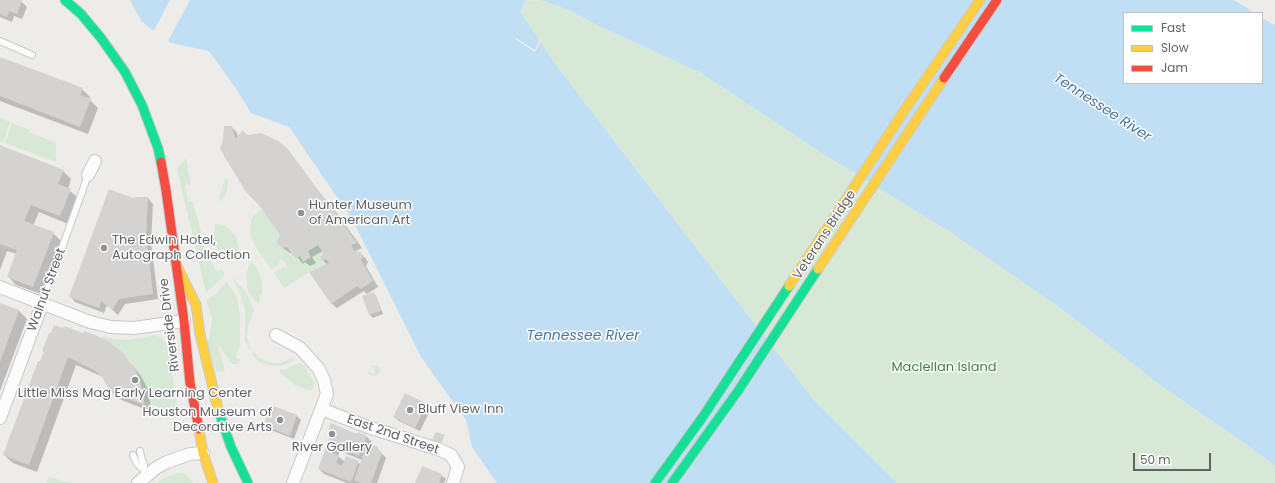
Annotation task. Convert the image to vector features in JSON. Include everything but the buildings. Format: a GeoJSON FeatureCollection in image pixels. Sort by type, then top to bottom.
{"type":"FeatureCollection","features":[{"type":"Feature","properties":{"kind":"main road","name":"Riverside Drive"},"geometry":{"type":"LineString","coordinates":[[65,0],[81,14],[101,38],[124,72],[144,110],[158,148],[166,190],[184,321],[190,383],[203,453],[213,483]]}},
{"type":"Feature","properties":{"kind":"main road","name":"Veterans Bridge"},"geometry":{"type":"LineString","coordinates":[[655,483],[702,418],[906,108],[980,0]]}},
{"type":"Feature","properties":{"kind":"main road","name":"Veterans Bridge"},"geometry":{"type":"LineString","coordinates":[[672,483],[738,391],[957,58],[997,0]]}},
{"type":"Feature","properties":{"kind":"main road"},"geometry":{"type":"LineString","coordinates":[[176,264],[196,304],[200,334],[219,414],[231,447],[248,483]]}},
{"type":"Feature","properties":{"kind":"street","name":"Walnut Street"},"geometry":{"type":"LineString","coordinates":[[88,175],[95,161]]}},
{"type":"Feature","properties":{"kind":"street"},"geometry":{"type":"LineString","coordinates":[[0,287],[90,322],[111,327],[134,328],[184,321]]}},
{"type":"Feature","properties":{"kind":"street","name":"Walnut Street"},"geometry":{"type":"LineString","coordinates":[[0,418],[42,304]]}},
{"type":"Feature","properties":{"kind":"street"},"geometry":{"type":"LineString","coordinates":[[276,335],[300,348],[318,368],[324,380],[327,394],[293,483]]}},
{"type":"Feature","properties":{"kind":"street","name":"East 2nd Street"},"geometry":{"type":"LineString","coordinates":[[321,410],[451,455],[458,467],[452,483]]}},
{"type":"Feature","properties":{"kind":"street"},"geometry":{"type":"LineString","coordinates":[[143,476],[178,458],[203,453]]}},
{"type":"Feature","properties":{"kind":"lane"},"geometry":{"type":"LineString","coordinates":[[0,41],[32,55]]}},
{"type":"Feature","properties":{"kind":"lane","name":"Walnut Street"},"geometry":{"type":"LineString","coordinates":[[42,304],[88,175]]}},
{"type":"Feature","properties":{"kind":"lane"},"geometry":{"type":"LineString","coordinates":[[140,451],[144,464],[143,476]]}},
{"type":"Feature","properties":{"kind":"lane"},"geometry":{"type":"LineString","coordinates":[[133,455],[143,476]]}},
{"type":"Feature","properties":{"kind":"green space","name":"Maclellan Island"},"geometry":{"type":"Polygon","coordinates":[[[526,0],[544,1],[571,11],[601,27],[701,73],[823,154],[950,232],[1059,307],[1167,390],[1243,442],[1275,466],[1275,483],[897,483],[813,399],[704,258],[556,65],[520,11],[526,0]]]}},
{"type":"Feature","properties":{"kind":"green space"},"geometry":{"type":"Polygon","coordinates":[[[0,118],[10,122],[3,143],[0,142],[0,118]]]}},
{"type":"Feature","properties":{"kind":"green space"},"geometry":{"type":"Polygon","coordinates":[[[12,123],[56,143],[56,162],[5,143],[12,123]]]}},
{"type":"Feature","properties":{"kind":"green space"},"geometry":{"type":"Polygon","coordinates":[[[186,158],[191,186],[186,183],[185,187],[188,202],[193,201],[205,248],[216,271],[222,269],[225,275],[206,293],[177,169],[186,158]]]}},
{"type":"Feature","properties":{"kind":"green space"},"geometry":{"type":"Polygon","coordinates":[[[225,178],[227,179],[228,184],[227,190],[225,196],[218,202],[225,178]]]}},
{"type":"Feature","properties":{"kind":"green space"},"geometry":{"type":"Polygon","coordinates":[[[262,209],[280,235],[277,241],[280,247],[287,247],[296,259],[300,256],[304,261],[311,257],[308,251],[318,245],[324,254],[321,256],[321,260],[323,261],[326,259],[329,263],[309,272],[284,288],[274,273],[283,267],[286,267],[286,264],[282,259],[279,261],[280,263],[271,269],[255,246],[250,234],[251,220],[254,215],[262,209]]]}},
{"type":"Feature","properties":{"kind":"green space"},"geometry":{"type":"Polygon","coordinates":[[[215,224],[226,226],[236,237],[239,251],[237,257],[224,257],[222,259],[217,249],[214,237],[215,224]]]}},
{"type":"Feature","properties":{"kind":"green space"},"geometry":{"type":"Polygon","coordinates":[[[251,262],[257,268],[262,281],[262,294],[260,295],[259,304],[249,293],[247,287],[246,273],[251,262]]]}},
{"type":"Feature","properties":{"kind":"green space"},"geometry":{"type":"Polygon","coordinates":[[[233,276],[250,300],[250,303],[253,305],[254,310],[248,327],[247,338],[251,349],[250,350],[245,341],[245,310],[233,276]]]}},
{"type":"Feature","properties":{"kind":"green space"},"geometry":{"type":"Polygon","coordinates":[[[227,281],[237,298],[240,315],[240,345],[236,356],[237,359],[241,359],[238,364],[232,364],[218,344],[225,372],[222,372],[216,371],[207,343],[210,335],[212,318],[206,300],[216,294],[227,281]]]}},
{"type":"Feature","properties":{"kind":"green space"},"geometry":{"type":"Polygon","coordinates":[[[155,335],[162,338],[168,347],[178,412],[176,413],[144,402],[140,379],[130,361],[122,352],[102,338],[104,336],[114,339],[127,340],[155,335]]]}},
{"type":"Feature","properties":{"kind":"green space"},"geometry":{"type":"Polygon","coordinates":[[[254,352],[259,358],[273,363],[280,363],[292,358],[293,360],[281,366],[261,363],[252,355],[254,352]]]}},
{"type":"Feature","properties":{"kind":"green space"},"geometry":{"type":"Polygon","coordinates":[[[299,363],[303,364],[315,383],[311,391],[295,385],[280,373],[280,370],[299,363]]]}},
{"type":"Feature","properties":{"kind":"green space"},"geometry":{"type":"Polygon","coordinates":[[[371,365],[380,368],[380,371],[376,376],[370,375],[368,372],[374,374],[375,372],[375,368],[371,367],[371,365]]]}},
{"type":"Feature","properties":{"kind":"green space"},"geometry":{"type":"Polygon","coordinates":[[[178,473],[186,474],[193,483],[157,483],[164,478],[178,473]]]}},
{"type":"Feature","properties":{"kind":"green space"},"geometry":{"type":"Polygon","coordinates":[[[49,477],[67,482],[70,483],[46,483],[49,477]]]}},
{"type":"Feature","properties":{"kind":"water","name":"Tennessee River"},"geometry":{"type":"Polygon","coordinates":[[[130,0],[526,0],[520,11],[556,65],[704,258],[813,399],[897,483],[497,483],[472,447],[466,420],[421,357],[352,219],[289,127],[251,113],[237,90],[209,51],[171,43],[142,22],[130,0]]]}},
{"type":"Feature","properties":{"kind":"water","name":"Tennessee River"},"geometry":{"type":"Polygon","coordinates":[[[539,0],[1234,0],[1253,12],[1123,12],[1123,84],[1263,84],[1263,19],[1275,25],[1275,466],[1243,442],[1167,390],[1059,307],[950,232],[823,154],[701,73],[601,27],[571,11],[539,0]]]}},
{"type":"Feature","properties":{"kind":"pier"},"geometry":{"type":"Polygon","coordinates":[[[170,0],[190,0],[167,43],[153,32],[170,0]]]}},
{"type":"Feature","properties":{"kind":"pier"},"geometry":{"type":"Polygon","coordinates":[[[516,38],[535,50],[541,39],[542,40],[535,52],[515,39],[516,38]]]}},
{"type":"Feature","properties":{"kind":"traffic: fast"},"geometry":{"type":"LineString","coordinates":[[65,0],[81,14],[101,38],[125,72],[142,105],[158,148],[161,162]]}},
{"type":"Feature","properties":{"kind":"traffic: fast"},"geometry":{"type":"LineString","coordinates":[[672,483],[738,391],[818,269]]}},
{"type":"Feature","properties":{"kind":"traffic: fast"},"geometry":{"type":"LineString","coordinates":[[655,483],[702,418],[789,286]]}},
{"type":"Feature","properties":{"kind":"traffic: fast"},"geometry":{"type":"LineString","coordinates":[[218,409],[231,447],[248,483]]}},
{"type":"Feature","properties":{"kind":"traffic: slow"},"geometry":{"type":"LineString","coordinates":[[789,286],[906,108],[980,0]]}},
{"type":"Feature","properties":{"kind":"traffic: slow"},"geometry":{"type":"LineString","coordinates":[[818,269],[944,78]]}},
{"type":"Feature","properties":{"kind":"traffic: slow"},"geometry":{"type":"LineString","coordinates":[[176,264],[196,305],[200,334],[218,409]]}},
{"type":"Feature","properties":{"kind":"traffic: slow"},"geometry":{"type":"LineString","coordinates":[[199,429],[203,453],[213,483]]}},
{"type":"Feature","properties":{"kind":"traffic: jam"},"geometry":{"type":"LineString","coordinates":[[944,78],[997,0]]}},
{"type":"Feature","properties":{"kind":"traffic: jam"},"geometry":{"type":"LineString","coordinates":[[161,162],[184,321],[190,383],[199,429]]}},
{"type":"Feature","properties":{"kind":"place","name":"Hunter Museum of American Art"},"geometry":{"type":"Point","coordinates":[301,213]}},
{"type":"Feature","properties":{"kind":"place","name":"The Edwin Hotel, Autograph Collection"},"geometry":{"type":"Point","coordinates":[104,248]}},
{"type":"Feature","properties":{"kind":"place","name":"Little Miss Mag Early Learning Center"},"geometry":{"type":"Point","coordinates":[135,380]}},
{"type":"Feature","properties":{"kind":"place","name":"Bluff View Inn"},"geometry":{"type":"Point","coordinates":[410,410]}},
{"type":"Feature","properties":{"kind":"place","name":"Houston Museum of Decorative Arts"},"geometry":{"type":"Point","coordinates":[280,420]}},
{"type":"Feature","properties":{"kind":"place","name":"River Gallery"},"geometry":{"type":"Point","coordinates":[332,434]}}]}
